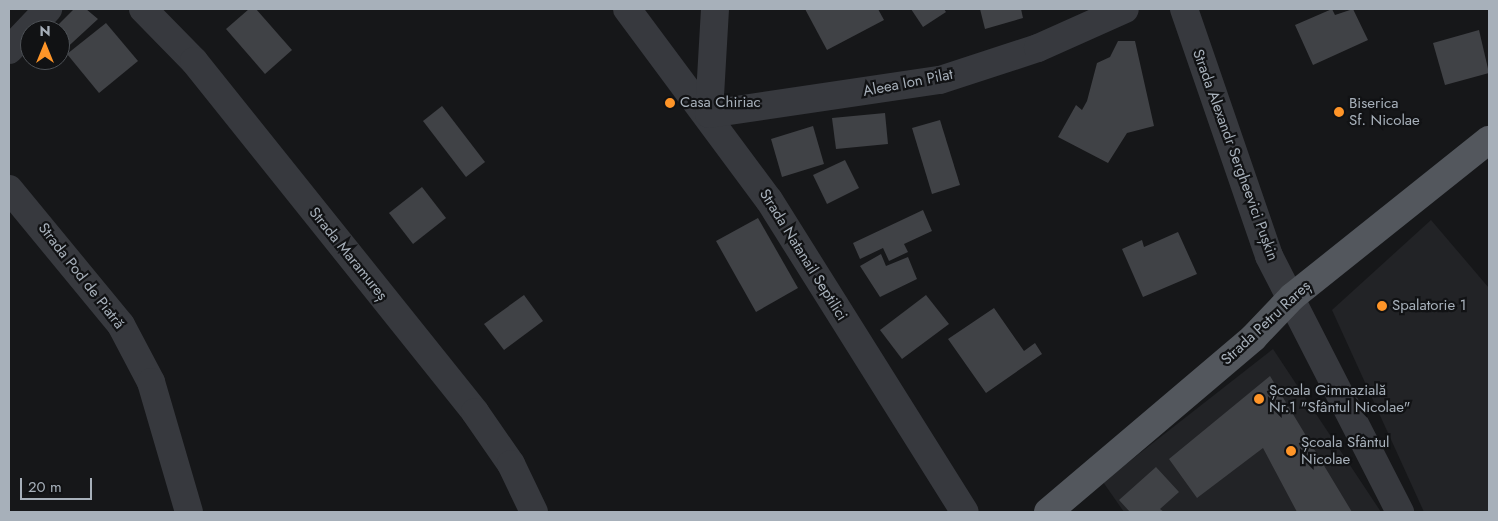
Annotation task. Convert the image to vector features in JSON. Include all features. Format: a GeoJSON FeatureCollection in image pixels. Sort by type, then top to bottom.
{"type":"FeatureCollection","features":[{"type":"Feature","properties":{"kind":"main road","name":"Strada Petru Rareș"},"geometry":{"type":"LineString","coordinates":[[1048,512],[1253,338],[1292,297],[1489,140]]}},
{"type":"Feature","properties":{"kind":"street"},"geometry":{"type":"LineString","coordinates":[[9,50],[48,9]]}},
{"type":"Feature","properties":{"kind":"street","name":"Strada Maramureș"},"geometry":{"type":"LineString","coordinates":[[143,9],[194,61],[475,412],[511,464],[534,512]]}},
{"type":"Feature","properties":{"kind":"street","name":"Strada Natanail Septilici"},"geometry":{"type":"LineString","coordinates":[[627,9],[710,114],[769,200],[966,512]]}},
{"type":"Feature","properties":{"kind":"street"},"geometry":{"type":"LineString","coordinates":[[710,114],[714,9]]}},
{"type":"Feature","properties":{"kind":"street","name":"Aleea Ion Pilat"},"geometry":{"type":"LineString","coordinates":[[710,114],[940,80],[1038,48],[1125,9]]}},
{"type":"Feature","properties":{"kind":"street","name":"Strada Alexandr Sergheevici Pușkin"},"geometry":{"type":"LineString","coordinates":[[1184,9],[1269,256],[1292,297],[1400,512]]}},
{"type":"Feature","properties":{"kind":"street","name":"Strada Pod de Piatră"},"geometry":{"type":"LineString","coordinates":[[9,189],[122,325],[151,382],[189,512]]}},
{"type":"Feature","properties":{"kind":"shaded area"},"geometry":{"type":"Polygon","coordinates":[[[1431,220],[1489,288],[1489,512],[1424,512],[1332,310],[1431,220]]]}},
{"type":"Feature","properties":{"kind":"shaded area","name":"Școala Gimnazială Nr.1 \"Sfântul Nicolae\""},"geometry":{"type":"Polygon","coordinates":[[[1273,349],[1381,512],[1124,512],[1103,482],[1273,349]]]}},
{"type":"Feature","properties":{"kind":"building"},"geometry":{"type":"Polygon","coordinates":[[[74,9],[86,9],[98,19],[70,45],[70,20],[63,20],[74,9]]]}},
{"type":"Feature","properties":{"kind":"building"},"geometry":{"type":"Polygon","coordinates":[[[249,9],[256,9],[292,50],[265,74],[226,29],[249,9]]]}},
{"type":"Feature","properties":{"kind":"building"},"geometry":{"type":"Polygon","coordinates":[[[805,9],[878,9],[884,20],[827,50],[805,9]]]}},
{"type":"Feature","properties":{"kind":"building"},"geometry":{"type":"Polygon","coordinates":[[[911,9],[944,9],[946,12],[923,27],[911,9]]]}},
{"type":"Feature","properties":{"kind":"building"},"geometry":{"type":"Polygon","coordinates":[[[980,9],[1021,9],[1023,18],[985,29],[980,9]]]}},
{"type":"Feature","properties":{"kind":"building"},"geometry":{"type":"Polygon","coordinates":[[[1332,9],[1335,15],[1353,9],[1368,40],[1313,65],[1295,25],[1332,9]]]}},
{"type":"Feature","properties":{"kind":"building"},"geometry":{"type":"Polygon","coordinates":[[[106,23],[138,61],[99,93],[70,58],[70,52],[106,23]]]}},
{"type":"Feature","properties":{"kind":"building"},"geometry":{"type":"Polygon","coordinates":[[[1479,30],[1489,73],[1445,85],[1433,43],[1479,30]]]}},
{"type":"Feature","properties":{"kind":"building"},"geometry":{"type":"Polygon","coordinates":[[[1118,41],[1135,41],[1154,126],[1127,133],[1108,163],[1058,137],[1076,105],[1082,110],[1087,101],[1097,63],[1110,57],[1118,41]]]}},
{"type":"Feature","properties":{"kind":"building"},"geometry":{"type":"Polygon","coordinates":[[[442,106],[485,162],[466,177],[423,121],[442,106]]]}},
{"type":"Feature","properties":{"kind":"building"},"geometry":{"type":"Polygon","coordinates":[[[885,113],[888,144],[836,149],[832,118],[885,113]]]}},
{"type":"Feature","properties":{"kind":"building"},"geometry":{"type":"Polygon","coordinates":[[[940,120],[960,185],[932,194],[912,128],[940,120]]]}},
{"type":"Feature","properties":{"kind":"building"},"geometry":{"type":"Polygon","coordinates":[[[813,126],[824,164],[782,177],[771,139],[813,126]]]}},
{"type":"Feature","properties":{"kind":"building"},"geometry":{"type":"Polygon","coordinates":[[[845,160],[859,188],[827,204],[813,175],[845,160]]]}},
{"type":"Feature","properties":{"kind":"building"},"geometry":{"type":"Polygon","coordinates":[[[422,187],[446,218],[413,244],[389,213],[422,187]]]}},
{"type":"Feature","properties":{"kind":"building"},"geometry":{"type":"Polygon","coordinates":[[[923,210],[932,231],[904,244],[908,252],[889,261],[883,248],[860,259],[853,243],[923,210]]]}},
{"type":"Feature","properties":{"kind":"building"},"geometry":{"type":"Polygon","coordinates":[[[758,218],[798,288],[756,312],[716,241],[758,218]]]}},
{"type":"Feature","properties":{"kind":"building"},"geometry":{"type":"Polygon","coordinates":[[[1178,232],[1197,274],[1143,297],[1122,249],[1142,240],[1144,247],[1178,232]]]}},
{"type":"Feature","properties":{"kind":"building"},"geometry":{"type":"Polygon","coordinates":[[[881,254],[886,266],[908,257],[917,279],[880,297],[860,266],[881,254]]]}},
{"type":"Feature","properties":{"kind":"building"},"geometry":{"type":"Polygon","coordinates":[[[524,295],[543,321],[504,350],[484,324],[524,295]]]}},
{"type":"Feature","properties":{"kind":"building"},"geometry":{"type":"Polygon","coordinates":[[[926,295],[949,324],[902,359],[880,330],[926,295]]]}},
{"type":"Feature","properties":{"kind":"building"},"geometry":{"type":"Polygon","coordinates":[[[994,308],[1024,351],[1035,343],[1042,354],[986,393],[948,339],[994,308]]]}},
{"type":"Feature","properties":{"kind":"building"},"geometry":{"type":"Polygon","coordinates":[[[1270,376],[1352,512],[1297,512],[1263,448],[1197,498],[1169,459],[1270,376]]]}},
{"type":"Feature","properties":{"kind":"building"},"geometry":{"type":"Polygon","coordinates":[[[1156,467],[1179,492],[1160,509],[1164,512],[1130,512],[1119,500],[1156,467]]]}},
{"type":"Feature","properties":{"kind":"place","name":"Casa Chiriac"},"geometry":{"type":"Point","coordinates":[670,103]}},
{"type":"Feature","properties":{"kind":"place","name":"Biserica Sf. Nicolae"},"geometry":{"type":"Point","coordinates":[1339,112]}},
{"type":"Feature","properties":{"kind":"place","name":"Spalatorie 1"},"geometry":{"type":"Point","coordinates":[1382,306]}},
{"type":"Feature","properties":{"kind":"place","name":"Școala Gimnazială Nr.1 \"Sfântul Nicolae\""},"geometry":{"type":"Point","coordinates":[1259,399]}},
{"type":"Feature","properties":{"kind":"place","name":"Școala Sfântul Nicolae"},"geometry":{"type":"Point","coordinates":[1291,451]}}]}
